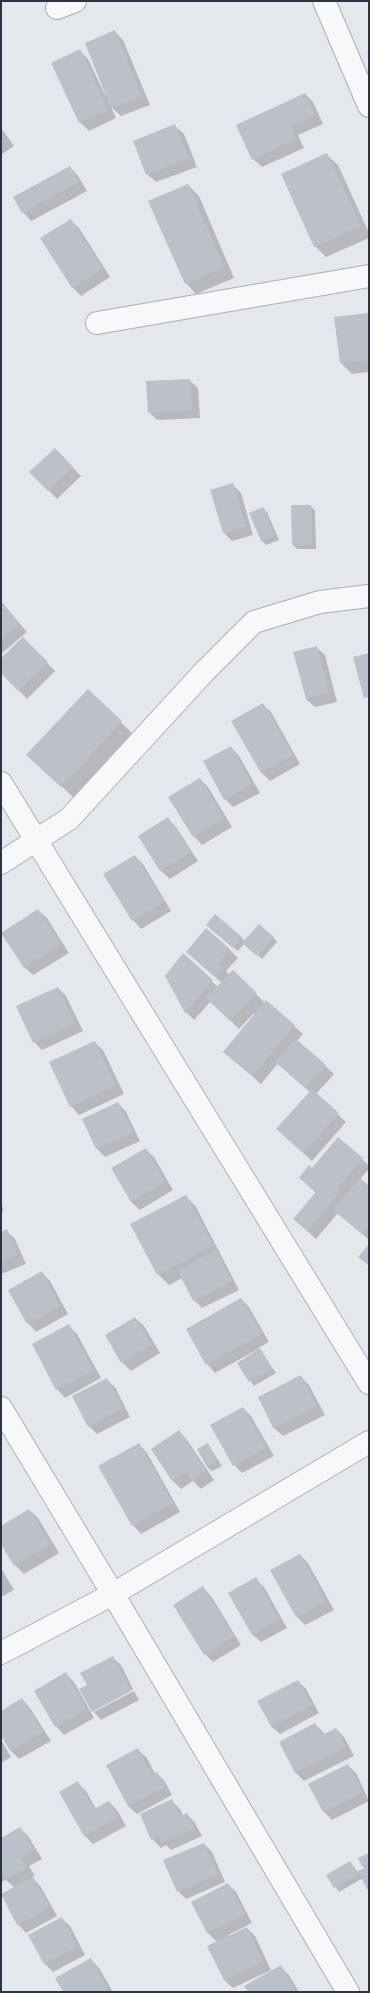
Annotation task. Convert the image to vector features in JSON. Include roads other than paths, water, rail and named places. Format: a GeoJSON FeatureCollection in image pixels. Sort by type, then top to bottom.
{"type":"FeatureCollection","features":[{"type":"Feature","properties":{"kind":"street"},"geometry":{"type":"LineString","coordinates":[[324,1],[369,106]]}},
{"type":"Feature","properties":{"kind":"street"},"geometry":{"type":"LineString","coordinates":[[97,324],[369,276]]}},
{"type":"Feature","properties":{"kind":"street"},"geometry":{"type":"LineString","coordinates":[[1,863],[69,819],[204,672],[254,622],[320,602],[369,596]]}},
{"type":"Feature","properties":{"kind":"street"},"geometry":{"type":"LineString","coordinates":[[1,782],[369,1383]]}},
{"type":"Feature","properties":{"kind":"street"},"geometry":{"type":"LineString","coordinates":[[1,1408],[113,1594],[348,1992]]}},
{"type":"Feature","properties":{"kind":"street"},"geometry":{"type":"LineString","coordinates":[[1,1653],[113,1594],[369,1442]]}}]}
